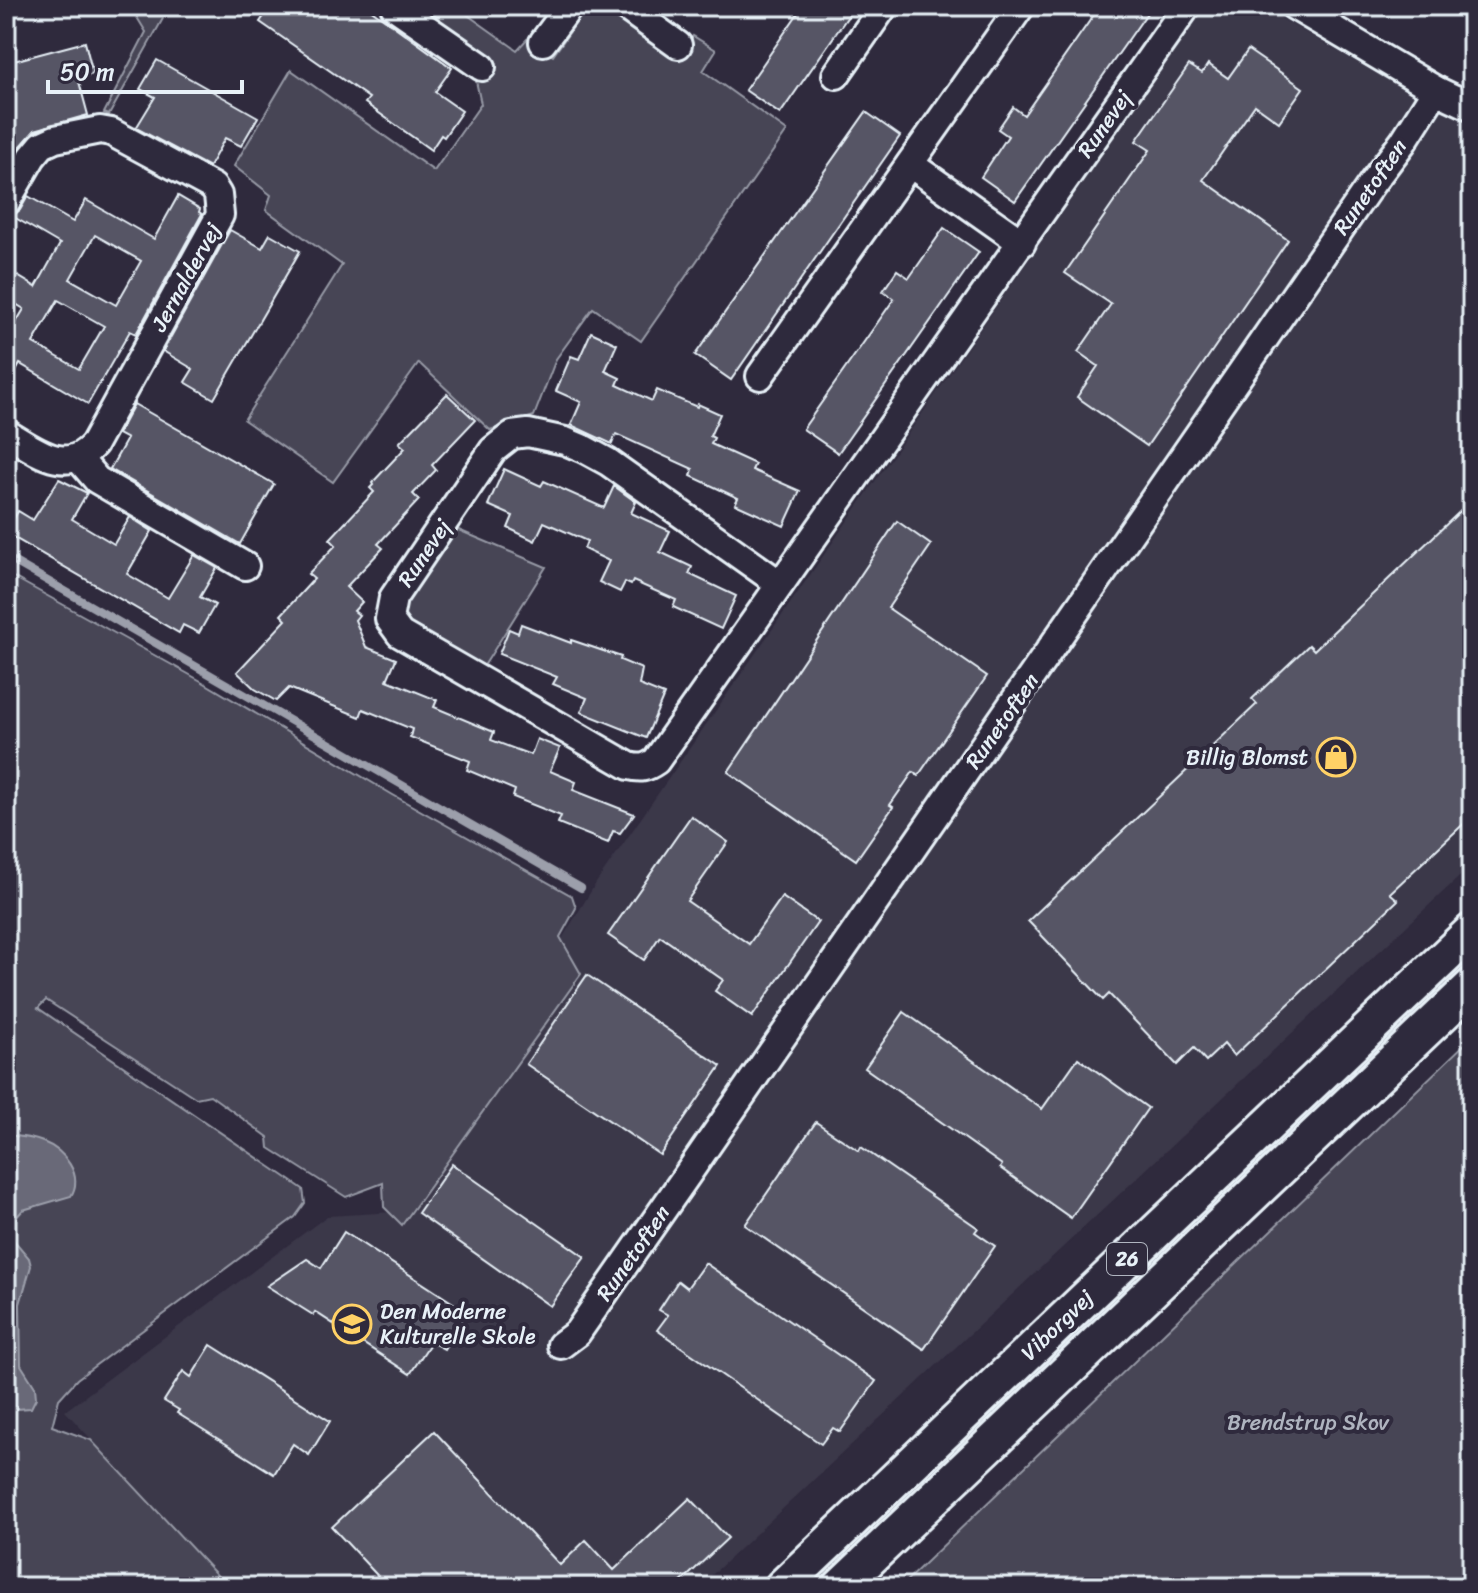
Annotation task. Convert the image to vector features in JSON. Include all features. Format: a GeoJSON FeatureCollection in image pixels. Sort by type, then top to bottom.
{"type":"FeatureCollection","features":[{"type":"Feature","properties":{"kind":"main road","name":"Viborgvej"},"geometry":{"type":"LineString","coordinates":[[782,1587],[1472,931]]}},
{"type":"Feature","properties":{"kind":"main road","name":"Viborgvej"},"geometry":{"type":"LineString","coordinates":[[840,1587],[1472,986]]}},
{"type":"Feature","properties":{"kind":"street"},"geometry":{"type":"LineString","coordinates":[[543,42],[570,6]]}},
{"type":"Feature","properties":{"kind":"street"},"geometry":{"type":"LineString","coordinates":[[624,6],[678,45]]}},
{"type":"Feature","properties":{"kind":"street"},"geometry":{"type":"LineString","coordinates":[[836,75],[884,6]]}},
{"type":"Feature","properties":{"kind":"street"},"geometry":{"type":"LineString","coordinates":[[760,376],[1021,6]]}},
{"type":"Feature","properties":{"kind":"street","name":"Runevej"},"geometry":{"type":"LineString","coordinates":[[780,584],[608,462],[565,441],[537,434],[512,435],[493,450],[393,598],[389,619],[400,634],[629,766],[643,769],[656,761],[1187,6]]}},
{"type":"Feature","properties":{"kind":"street"},"geometry":{"type":"LineString","coordinates":[[1294,6],[1436,90],[1472,107]]}},
{"type":"Feature","properties":{"kind":"street"},"geometry":{"type":"LineString","coordinates":[[400,8],[482,67]]}},
{"type":"Feature","properties":{"kind":"street","name":"Runetoften"},"geometry":{"type":"LineString","coordinates":[[561,1345],[577,1333],[681,1185],[1436,90]]}},
{"type":"Feature","properties":{"kind":"street","name":"Jernaldervej"},"geometry":{"type":"LineString","coordinates":[[6,202],[42,145],[55,139],[100,130],[111,132],[213,187],[218,195],[220,215],[216,225],[94,444],[78,458]]}},
{"type":"Feature","properties":{"kind":"street"},"geometry":{"type":"LineString","coordinates":[[910,164],[1022,243]]}},
{"type":"Feature","properties":{"kind":"street"},"geometry":{"type":"LineString","coordinates":[[6,433],[45,456],[64,460],[78,458],[97,480],[245,566]]}},
{"type":"Feature","properties":{"kind":"shaded area"},"geometry":{"type":"Polygon","coordinates":[[[1205,6],[1260,6],[1377,74],[1472,122],[1472,865],[699,1587],[228,1587],[65,1411],[327,1216],[395,1212],[596,883],[1205,6]]]}},
{"type":"Feature","properties":{"kind":"green space"},"geometry":{"type":"Polygon","coordinates":[[[130,6],[170,6],[109,115],[104,113],[146,32],[130,6]]]}},
{"type":"Feature","properties":{"kind":"green space"},"geometry":{"type":"Polygon","coordinates":[[[422,6],[455,6],[517,50],[527,39],[553,56],[583,13],[604,7],[680,60],[693,36],[716,50],[703,71],[787,131],[641,341],[593,308],[556,359],[534,416],[490,430],[419,363],[333,482],[244,420],[342,265],[266,210],[271,195],[234,166],[291,70],[434,171],[481,104],[476,81],[491,61],[422,6]]]}},
{"type":"Feature","properties":{"kind":"green space"},"geometry":{"type":"Polygon","coordinates":[[[456,529],[546,567],[484,666],[398,617],[456,529]]]}},
{"type":"Feature","properties":{"kind":"green space"},"geometry":{"type":"Polygon","coordinates":[[[6,573],[201,681],[572,896],[576,908],[560,937],[581,974],[402,1225],[384,1207],[383,1183],[346,1197],[269,1148],[268,1137],[210,1095],[196,1098],[46,1000],[38,1008],[303,1189],[305,1203],[295,1217],[77,1379],[59,1399],[52,1426],[91,1440],[228,1587],[6,1587],[6,573]]]}},
{"type":"Feature","properties":{"kind":"green space","name":"Brendstrup Skov"},"geometry":{"type":"Polygon","coordinates":[[[1472,1037],[1472,1587],[900,1587],[1472,1037]]]}},
{"type":"Feature","properties":{"kind":"water"},"geometry":{"type":"Polygon","coordinates":[[[6,1135],[34,1139],[51,1146],[70,1164],[75,1180],[71,1196],[23,1210],[13,1221],[12,1238],[29,1258],[31,1266],[20,1304],[21,1365],[35,1387],[36,1398],[31,1408],[16,1409],[6,1404],[6,1135]]]}},
{"type":"Feature","properties":{"kind":"building"},"geometry":{"type":"Polygon","coordinates":[[[271,6],[366,6],[452,68],[435,92],[462,111],[431,150],[365,103],[369,98],[260,22],[271,6]]]}},
{"type":"Feature","properties":{"kind":"building"},"geometry":{"type":"Polygon","coordinates":[[[803,6],[855,6],[780,114],[745,90],[803,6]]]}},
{"type":"Feature","properties":{"kind":"building"},"geometry":{"type":"Polygon","coordinates":[[[1100,6],[1152,6],[1015,201],[981,177],[1008,136],[998,129],[1013,107],[1024,115],[1100,6]]]}},
{"type":"Feature","properties":{"kind":"building"},"geometry":{"type":"Polygon","coordinates":[[[85,42],[93,74],[78,78],[88,115],[35,130],[6,170],[6,63],[85,42]]]}},
{"type":"Feature","properties":{"kind":"building"},"geometry":{"type":"Polygon","coordinates":[[[1248,50],[1303,88],[1279,122],[1255,105],[1203,180],[1288,240],[1147,446],[1077,397],[1098,366],[1078,352],[1111,304],[1065,273],[1150,150],[1136,141],[1189,65],[1202,73],[1208,64],[1228,78],[1248,50]]]}},
{"type":"Feature","properties":{"kind":"building"},"geometry":{"type":"Polygon","coordinates":[[[157,60],[258,117],[241,146],[225,138],[209,167],[136,128],[155,97],[140,89],[157,60]]]}},
{"type":"Feature","properties":{"kind":"building"},"geometry":{"type":"Polygon","coordinates":[[[866,112],[900,136],[731,380],[695,355],[866,112]]]}},
{"type":"Feature","properties":{"kind":"building"},"geometry":{"type":"Polygon","coordinates":[[[28,196],[73,222],[86,200],[154,239],[178,196],[200,209],[202,214],[136,334],[130,331],[88,404],[20,364],[6,390],[6,339],[24,309],[6,298],[6,269],[36,287],[60,244],[12,216],[20,210],[28,196]],[[95,235],[70,279],[116,305],[141,261],[95,235]],[[58,300],[33,343],[79,369],[104,326],[58,300]]]}},
{"type":"Feature","properties":{"kind":"building"},"geometry":{"type":"Polygon","coordinates":[[[944,228],[979,252],[838,453],[803,429],[894,299],[883,291],[897,270],[909,278],[944,228]]]}},
{"type":"Feature","properties":{"kind":"building"},"geometry":{"type":"Polygon","coordinates":[[[230,230],[262,248],[270,234],[300,251],[214,399],[185,382],[193,369],[163,351],[230,230]]]}},
{"type":"Feature","properties":{"kind":"building"},"geometry":{"type":"Polygon","coordinates":[[[591,332],[617,344],[605,371],[620,378],[617,385],[652,401],[657,390],[720,414],[710,436],[714,438],[711,444],[755,464],[752,470],[800,491],[784,526],[735,504],[738,498],[691,476],[693,469],[616,434],[612,444],[571,425],[581,402],[556,391],[571,356],[579,359],[591,332]]]}},
{"type":"Feature","properties":{"kind":"building"},"geometry":{"type":"Polygon","coordinates":[[[447,394],[475,420],[432,465],[436,470],[413,494],[419,500],[378,544],[383,548],[346,587],[362,602],[354,611],[359,615],[355,620],[366,647],[396,659],[387,680],[437,700],[434,707],[494,732],[491,740],[531,755],[537,739],[560,748],[550,771],[576,782],[573,790],[634,814],[620,833],[613,831],[608,843],[558,823],[561,816],[513,797],[515,790],[467,770],[470,761],[410,737],[412,729],[363,709],[360,717],[289,688],[276,701],[255,689],[237,672],[286,620],[281,615],[314,579],[308,574],[336,545],[330,539],[374,492],[370,488],[372,483],[405,448],[399,443],[447,394]]]}},
{"type":"Feature","properties":{"kind":"building"},"geometry":{"type":"Polygon","coordinates":[[[134,404],[274,484],[240,544],[110,469],[127,439],[118,434],[134,404]]]}},
{"type":"Feature","properties":{"kind":"building"},"geometry":{"type":"Polygon","coordinates":[[[504,469],[541,486],[544,481],[604,508],[614,486],[636,502],[631,513],[670,531],[660,552],[692,567],[689,574],[736,596],[721,629],[673,607],[676,600],[633,581],[631,585],[625,582],[620,592],[599,582],[609,561],[584,549],[587,541],[544,522],[535,541],[508,528],[513,516],[488,505],[504,469]]]}},
{"type":"Feature","properties":{"kind":"building"},"geometry":{"type":"Polygon","coordinates":[[[59,479],[87,493],[72,519],[114,544],[130,517],[152,531],[127,574],[168,598],[194,555],[217,568],[200,597],[215,605],[199,633],[183,625],[179,633],[6,533],[18,511],[33,520],[59,479]]]}},
{"type":"Feature","properties":{"kind":"building","name":"Billig Blomst"},"geometry":{"type":"Polygon","coordinates":[[[1472,500],[1472,816],[1390,893],[1398,900],[1234,1056],[1224,1044],[1206,1061],[1194,1048],[1177,1065],[1109,994],[1103,1000],[1028,921],[1257,704],[1252,699],[1309,645],[1314,650],[1472,500]]]}},
{"type":"Feature","properties":{"kind":"building"},"geometry":{"type":"Polygon","coordinates":[[[897,521],[931,545],[888,608],[987,676],[918,776],[913,772],[856,860],[728,772],[897,521]]]}},
{"type":"Feature","properties":{"kind":"building"},"geometry":{"type":"Polygon","coordinates":[[[521,624],[621,657],[620,660],[642,669],[639,685],[664,695],[646,738],[581,712],[587,698],[553,684],[557,677],[499,654],[509,629],[518,633],[521,624]]]}},
{"type":"Feature","properties":{"kind":"building"},"geometry":{"type":"Polygon","coordinates":[[[691,816],[728,842],[687,901],[749,944],[782,897],[818,922],[752,1017],[715,991],[723,980],[660,936],[644,960],[608,935],[691,816]]]}},
{"type":"Feature","properties":{"kind":"building"},"geometry":{"type":"Polygon","coordinates":[[[587,975],[721,1066],[660,1155],[526,1064],[587,975]]]}},
{"type":"Feature","properties":{"kind":"building"},"geometry":{"type":"Polygon","coordinates":[[[904,1012],[1042,1109],[1078,1058],[1148,1108],[1071,1218],[865,1068],[904,1012]]]}},
{"type":"Feature","properties":{"kind":"building"},"geometry":{"type":"Polygon","coordinates":[[[816,1122],[859,1151],[861,1147],[978,1228],[975,1232],[995,1246],[924,1349],[745,1225],[816,1122]]]}},
{"type":"Feature","properties":{"kind":"building"},"geometry":{"type":"Polygon","coordinates":[[[452,1164],[585,1257],[550,1306],[418,1213],[452,1164]]]}},
{"type":"Feature","properties":{"kind":"building"},"geometry":{"type":"Polygon","coordinates":[[[344,1232],[467,1312],[444,1349],[431,1342],[410,1374],[315,1312],[313,1315],[267,1286],[307,1259],[321,1268],[344,1232]]]}},
{"type":"Feature","properties":{"kind":"building"},"geometry":{"type":"Polygon","coordinates":[[[705,1263],[876,1381],[840,1432],[833,1428],[821,1444],[657,1330],[668,1315],[659,1310],[678,1281],[687,1288],[705,1263]]]}},
{"type":"Feature","properties":{"kind":"building"},"geometry":{"type":"Polygon","coordinates":[[[211,1345],[330,1421],[309,1455],[293,1444],[274,1474],[177,1413],[179,1410],[164,1401],[183,1371],[191,1377],[211,1345]]]}},
{"type":"Feature","properties":{"kind":"building"},"geometry":{"type":"Polygon","coordinates":[[[434,1431],[560,1565],[586,1540],[614,1570],[690,1498],[728,1538],[676,1587],[388,1587],[332,1527],[434,1431]]]}},
{"type":"Feature","properties":{"kind":"waterway"},"geometry":{"type":"LineString","coordinates":[[6,557],[581,888]]}},
{"type":"Feature","properties":{"kind":"place","name":"Billig Blomst"},"geometry":{"type":"Point","coordinates":[1336,757]}},
{"type":"Feature","properties":{"kind":"place","name":"Den Moderne Kulturelle Skole"},"geometry":{"type":"Point","coordinates":[352,1324]}}]}
